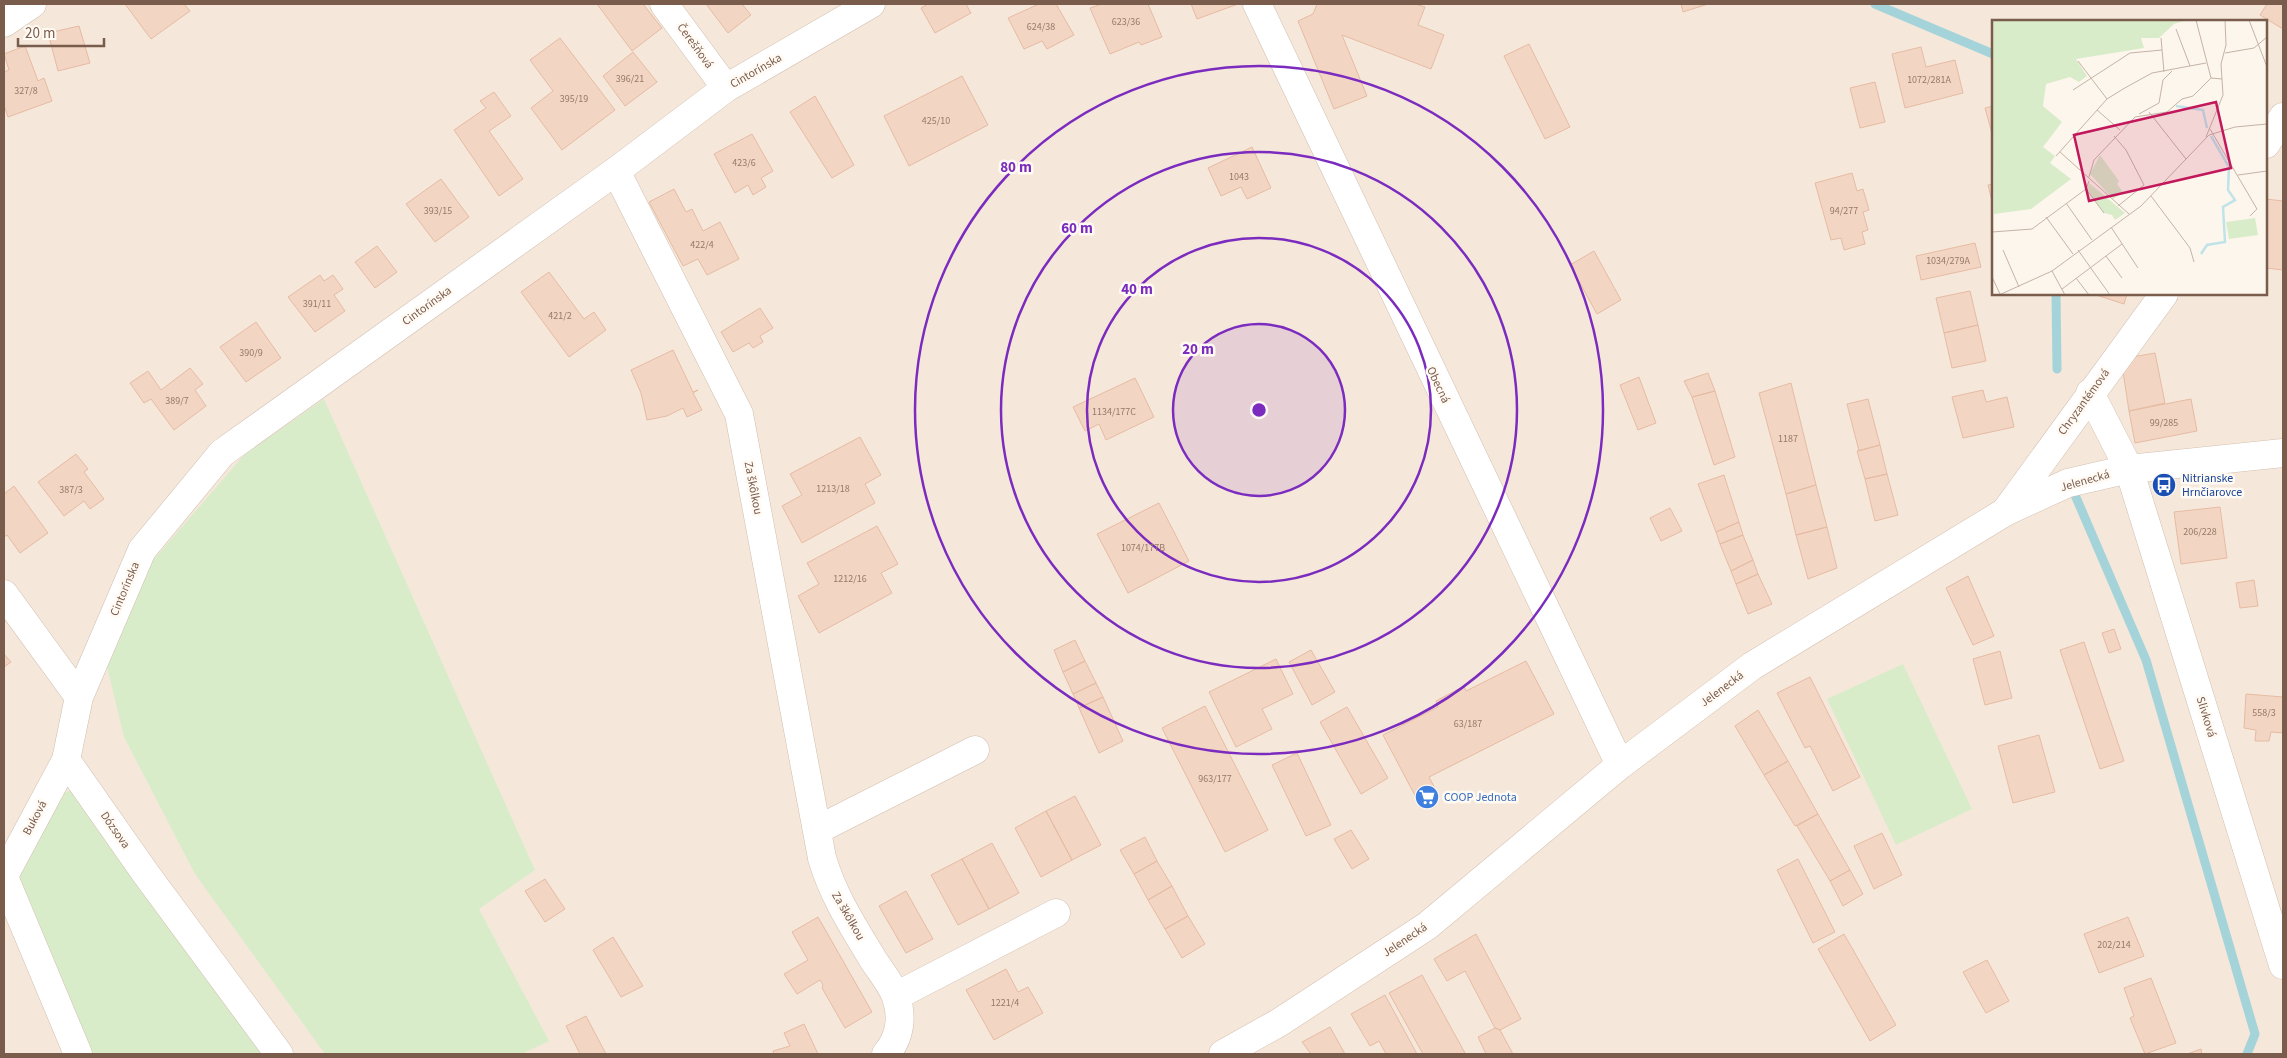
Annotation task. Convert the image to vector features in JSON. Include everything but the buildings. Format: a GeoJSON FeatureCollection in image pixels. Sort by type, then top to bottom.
{"type":"FeatureCollection","features":[{"type":"Feature","properties":{"kind":"street"},"geometry":{"type":"LineString","coordinates":[[4,23],[32,4]]}},
{"type":"Feature","properties":{"kind":"street","name":"Čerešňová"},"geometry":{"type":"LineString","coordinates":[[664,4],[726,88]]}},
{"type":"Feature","properties":{"kind":"street","name":"Cintorínska"},"geometry":{"type":"LineString","coordinates":[[79,697],[142,550],[222,453],[616,171],[726,88],[871,4]]}},
{"type":"Feature","properties":{"kind":"street","name":"Obecná"},"geometry":{"type":"LineString","coordinates":[[1257,4],[1620,765]]}},
{"type":"Feature","properties":{"kind":"street"},"geometry":{"type":"LineString","coordinates":[[2267,142],[2283,117]]}},
{"type":"Feature","properties":{"kind":"street","name":"Za škôlkou"},"geometry":{"type":"LineString","coordinates":[[616,171],[739,414],[817,830],[829,881],[846,914],[896,996],[900,1020],[895,1044],[886,1054]]}},
{"type":"Feature","properties":{"kind":"street","name":"Chryzantémová"},"geometry":{"type":"LineString","coordinates":[[2005,512],[2163,295]]}},
{"type":"Feature","properties":{"kind":"street","name":"Slivková"},"geometry":{"type":"LineString","coordinates":[[2090,393],[2129,469],[2283,965]]}},
{"type":"Feature","properties":{"kind":"street","name":"Jelenecká"},"geometry":{"type":"LineString","coordinates":[[1222,1054],[1280,1022],[1427,926],[1620,765],[1752,666],[2005,512],[2068,484],[2129,469],[2283,453]]}},
{"type":"Feature","properties":{"kind":"street"},"geometry":{"type":"LineString","coordinates":[[4,594],[79,697],[66,760]]}},
{"type":"Feature","properties":{"kind":"street"},"geometry":{"type":"LineString","coordinates":[[817,830],[975,750]]}},
{"type":"Feature","properties":{"kind":"street","name":"Buková"},"geometry":{"type":"LineString","coordinates":[[4,877],[66,760]]}},
{"type":"Feature","properties":{"kind":"street","name":"Dózsova"},"geometry":{"type":"LineString","coordinates":[[66,760],[279,1054]]}},
{"type":"Feature","properties":{"kind":"street"},"geometry":{"type":"LineString","coordinates":[[4,877],[78,1054]]}},
{"type":"Feature","properties":{"kind":"street"},"geometry":{"type":"LineString","coordinates":[[896,996],[1056,912]]}},
{"type":"Feature","properties":{"kind":"shaded area"},"geometry":{"type":"Polygon","coordinates":[[[4,4],[2283,4],[2283,1054],[4,1054],[4,4]]]}},
{"type":"Feature","properties":{"kind":"green space"},"geometry":{"type":"Polygon","coordinates":[[[324,399],[535,870],[479,909],[549,1041],[521,1054],[325,1054],[195,874],[124,737],[104,654],[124,594],[244,455],[324,399]]]}},
{"type":"Feature","properties":{"kind":"green space"},"geometry":{"type":"Polygon","coordinates":[[[1903,664],[1972,809],[1896,845],[1827,699],[1903,664]]]}},
{"type":"Feature","properties":{"kind":"green space"},"geometry":{"type":"Polygon","coordinates":[[[71,790],[261,1054],[78,1054],[9,897],[54,797],[71,790]]]}},
{"type":"Feature","properties":{"kind":"waterway"},"geometry":{"type":"LineString","coordinates":[[1875,4],[1992,54]]}},
{"type":"Feature","properties":{"kind":"waterway"},"geometry":{"type":"LineString","coordinates":[[2056,295],[2057,369]]}},
{"type":"Feature","properties":{"kind":"waterway"},"geometry":{"type":"LineString","coordinates":[[2075,495],[2146,660],[2255,1034],[2247,1054]]}},
{"type":"Feature","properties":{"kind":"place","name":"Nitrianske Hrnčiarovce"},"geometry":{"type":"Point","coordinates":[2164,485]}},
{"type":"Feature","properties":{"kind":"place","name":"COOP Jednota"},"geometry":{"type":"Point","coordinates":[1427,797]}}]}
